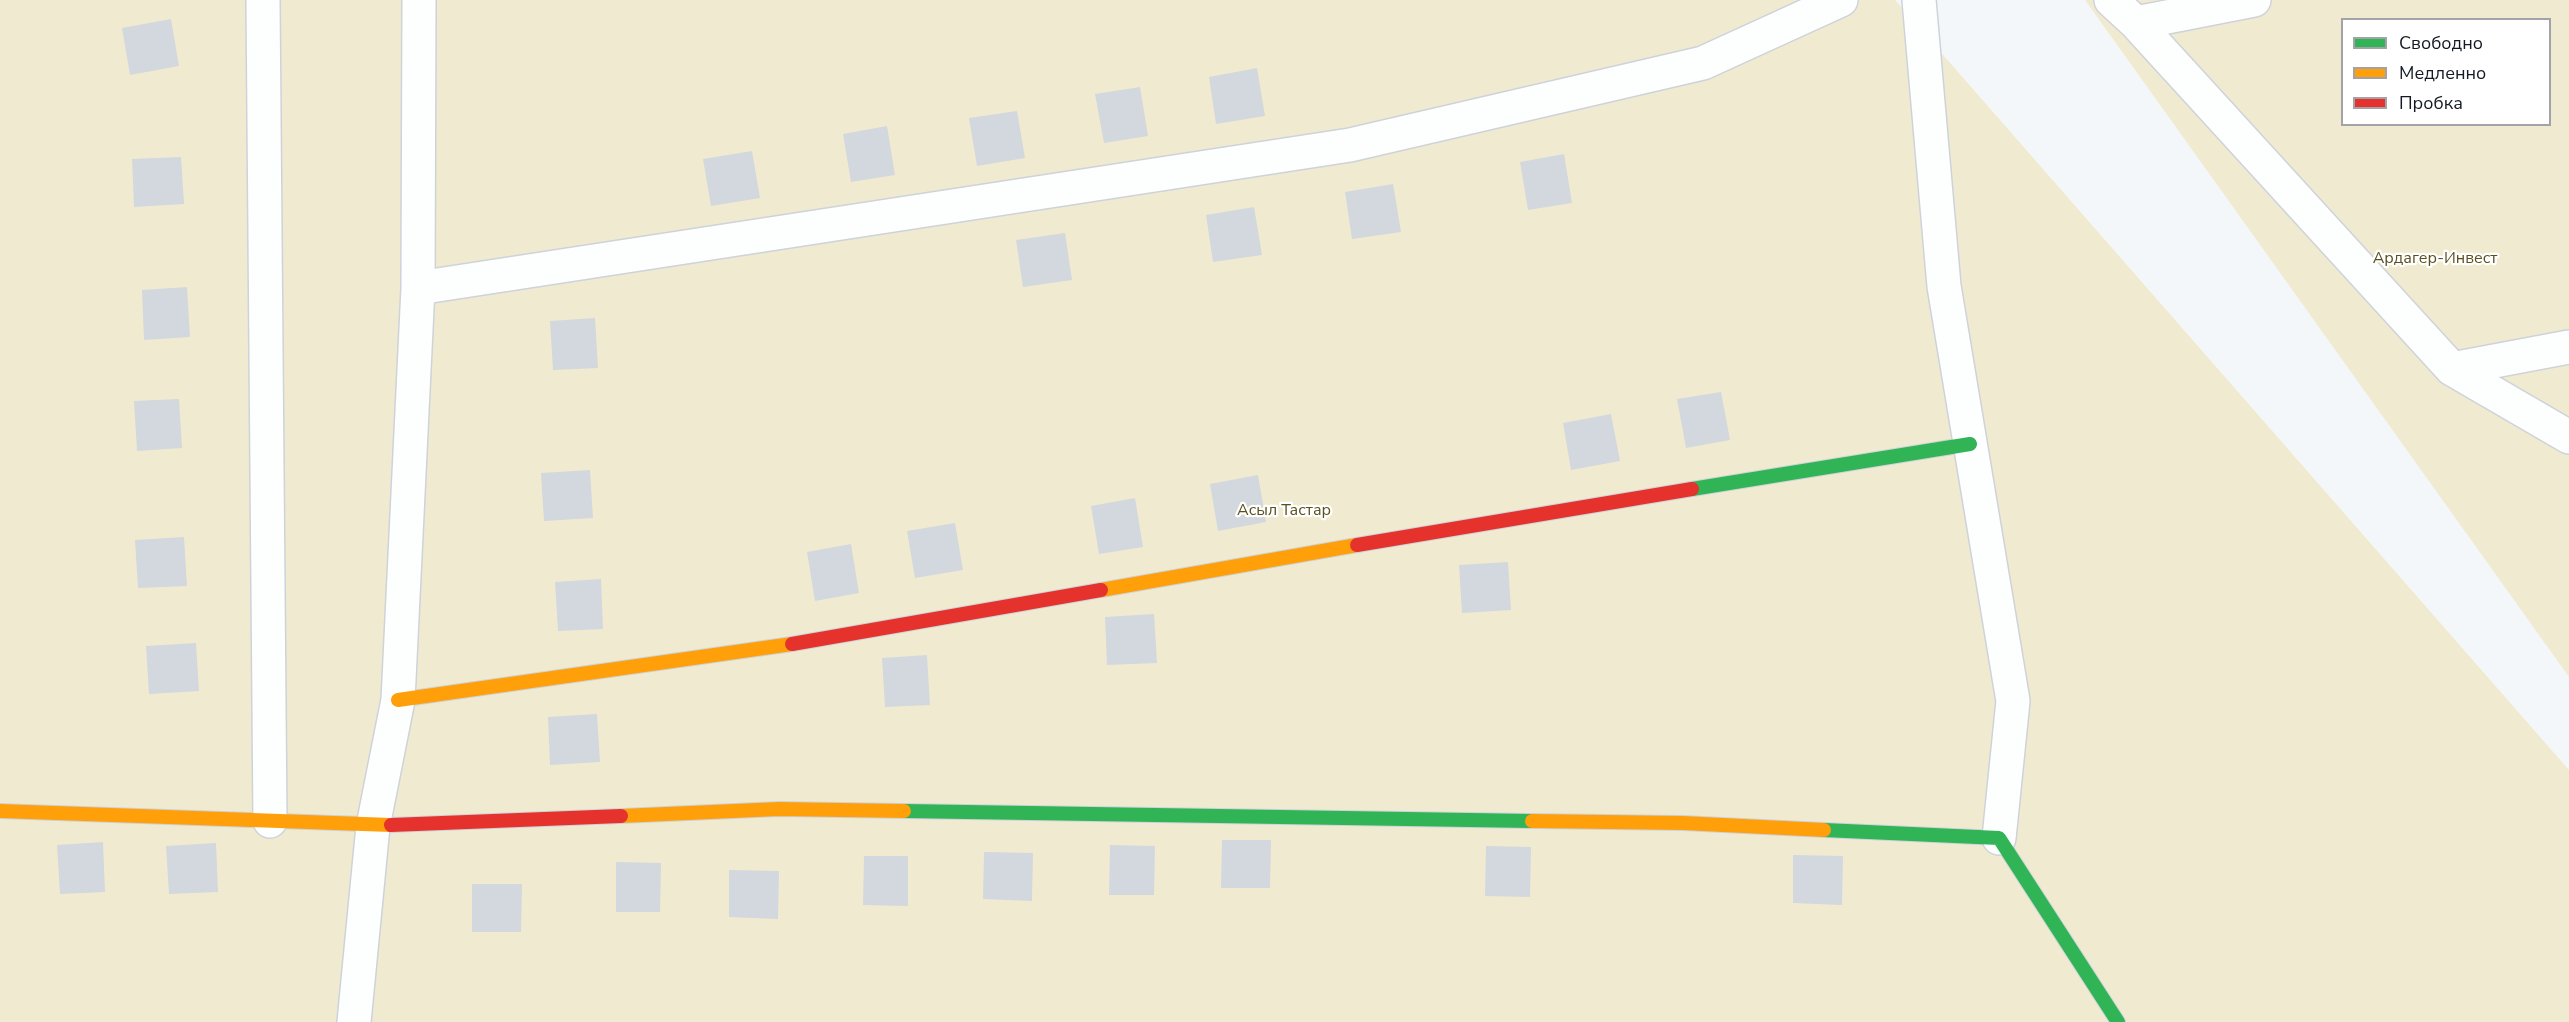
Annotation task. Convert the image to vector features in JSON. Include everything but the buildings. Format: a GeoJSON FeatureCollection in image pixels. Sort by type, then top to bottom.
{"type":"FeatureCollection","features":[{"type":"Feature","properties":{"kind":"street"},"geometry":{"type":"LineString","coordinates":[[263,0],[270,820]]}},
{"type":"Feature","properties":{"kind":"street"},"geometry":{"type":"LineString","coordinates":[[354,1022],[373,826],[398,700],[418,288],[419,0]]}},
{"type":"Feature","properties":{"kind":"street"},"geometry":{"type":"LineString","coordinates":[[418,288],[1350,145],[1703,63],[1841,0]]}},
{"type":"Feature","properties":{"kind":"street"},"geometry":{"type":"LineString","coordinates":[[1919,0],[1944,286],[2013,700],[1999,838],[2118,1022]]}},
{"type":"Feature","properties":{"kind":"street"},"geometry":{"type":"LineString","coordinates":[[2111,0],[2136,23],[2452,369],[2569,437]]}},
{"type":"Feature","properties":{"kind":"street"},"geometry":{"type":"LineString","coordinates":[[2136,23],[2254,0]]}},
{"type":"Feature","properties":{"kind":"street"},"geometry":{"type":"LineString","coordinates":[[2452,369],[2569,347]]}},
{"type":"Feature","properties":{"kind":"street"},"geometry":{"type":"LineString","coordinates":[[398,700],[795,644],[1498,520],[1970,444]]}},
{"type":"Feature","properties":{"kind":"street"},"geometry":{"type":"LineString","coordinates":[[0,811],[270,820],[373,826],[779,808],[1683,823],[1999,838]]}},
{"type":"Feature","properties":{"kind":"green space","name":"Асыл Тастар"},"geometry":{"type":"Polygon","coordinates":[[[0,0],[1895,0],[2569,770],[2569,1022],[0,1022],[0,0]]]}},
{"type":"Feature","properties":{"kind":"green space","name":"Ардагер-Инвест"},"geometry":{"type":"Polygon","coordinates":[[[2085,0],[2569,0],[2569,677],[2085,0]]]}},
{"type":"Feature","properties":{"kind":"traffic: fast"},"geometry":{"type":"LineString","coordinates":[[1692,489],[1970,444]]}},
{"type":"Feature","properties":{"kind":"traffic: fast"},"geometry":{"type":"LineString","coordinates":[[904,811],[1532,821]]}},
{"type":"Feature","properties":{"kind":"traffic: fast"},"geometry":{"type":"LineString","coordinates":[[1824,830],[1999,838],[2118,1022]]}},
{"type":"Feature","properties":{"kind":"traffic: slow"},"geometry":{"type":"LineString","coordinates":[[1101,590],[1357,545]]}},
{"type":"Feature","properties":{"kind":"traffic: slow"},"geometry":{"type":"LineString","coordinates":[[398,700],[792,644]]}},
{"type":"Feature","properties":{"kind":"traffic: slow"},"geometry":{"type":"LineString","coordinates":[[621,816],[779,809],[904,811]]}},
{"type":"Feature","properties":{"kind":"traffic: slow"},"geometry":{"type":"LineString","coordinates":[[0,811],[391,825]]}},
{"type":"Feature","properties":{"kind":"traffic: slow"},"geometry":{"type":"LineString","coordinates":[[1532,821],[1683,823],[1824,830]]}},
{"type":"Feature","properties":{"kind":"traffic: jam"},"geometry":{"type":"LineString","coordinates":[[1357,545],[1692,489]]}},
{"type":"Feature","properties":{"kind":"traffic: jam"},"geometry":{"type":"LineString","coordinates":[[792,644],[1101,590]]}},
{"type":"Feature","properties":{"kind":"traffic: jam"},"geometry":{"type":"LineString","coordinates":[[391,825],[621,816]]}}]}
